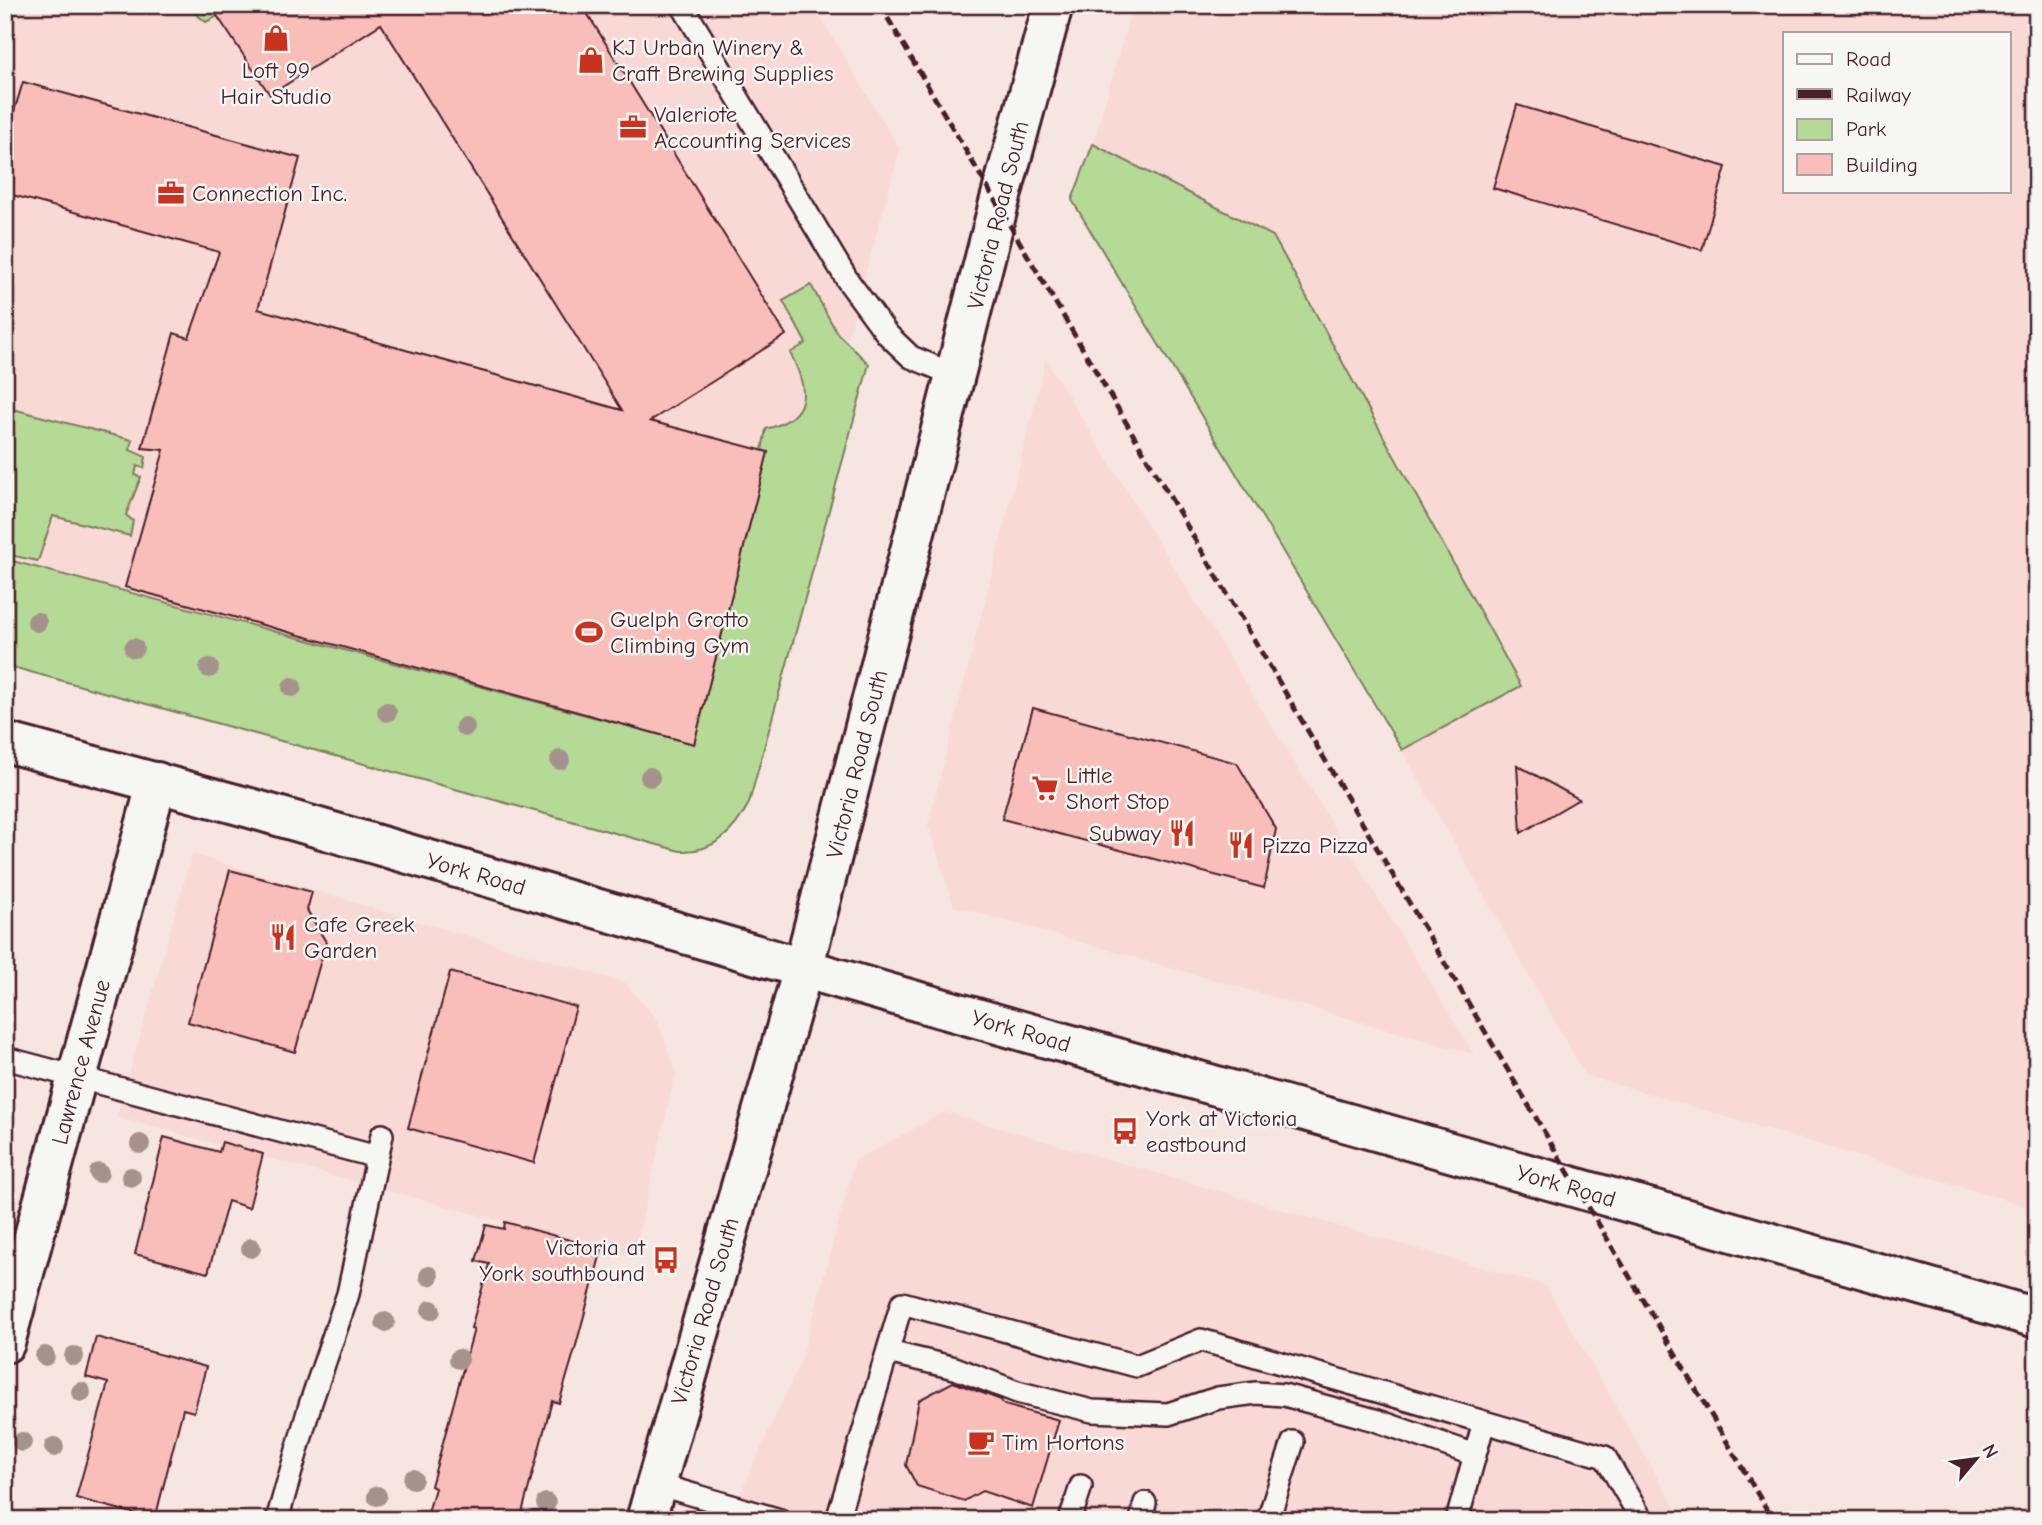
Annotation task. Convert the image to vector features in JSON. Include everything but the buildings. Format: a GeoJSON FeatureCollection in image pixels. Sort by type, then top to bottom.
{"type":"FeatureCollection","features":[{"type":"Feature","properties":{"kind":"main road","name":"Victoria Road South"},"geometry":{"type":"LineString","coordinates":[[651,1502],[803,969],[1053,5]]}},
{"type":"Feature","properties":{"kind":"main road","name":"York Road"},"geometry":{"type":"LineString","coordinates":[[5,742],[157,782],[803,969],[2037,1318]]}},
{"type":"Feature","properties":{"kind":"main road","name":"Lawrence Avenue"},"geometry":{"type":"LineString","coordinates":[[5,1343],[157,782]]}},
{"type":"Feature","properties":{"kind":"lane"},"geometry":{"type":"LineString","coordinates":[[682,5],[856,291],[887,334],[911,358],[957,376]]}},
{"type":"Feature","properties":{"kind":"lane"},"geometry":{"type":"LineString","coordinates":[[5,1058],[78,1075],[377,1157]]}},
{"type":"Feature","properties":{"kind":"lane"},"geometry":{"type":"LineString","coordinates":[[277,1520],[310,1405],[348,1294],[382,1135]]}},
{"type":"Feature","properties":{"kind":"lane"},"geometry":{"type":"LineString","coordinates":[[837,1520],[902,1303],[1137,1366],[1201,1340],[1605,1457],[1642,1520]]}},
{"type":"Feature","properties":{"kind":"lane"},"geometry":{"type":"LineString","coordinates":[[888,1352],[955,1368],[1017,1392],[1092,1412],[1168,1414],[1217,1398],[1256,1393],[1284,1395],[1375,1420],[1475,1455]]}},
{"type":"Feature","properties":{"kind":"lane"},"geometry":{"type":"LineString","coordinates":[[1457,1520],[1484,1422]]}},
{"type":"Feature","properties":{"kind":"lane"},"geometry":{"type":"LineString","coordinates":[[1268,1520],[1293,1442]]}},
{"type":"Feature","properties":{"kind":"lane"},"geometry":{"type":"LineString","coordinates":[[1070,1520],[1081,1486]]}},
{"type":"Feature","properties":{"kind":"lane"},"geometry":{"type":"LineString","coordinates":[[651,1502],[776,1519]]}},
{"type":"Feature","properties":{"kind":"shaded area"},"geometry":{"type":"Polygon","coordinates":[[[5,5],[813,5],[900,149],[712,827],[5,654],[5,5]]]}},
{"type":"Feature","properties":{"kind":"shaded area"},"geometry":{"type":"Polygon","coordinates":[[[1133,5],[2037,5],[2037,1209],[1585,1075],[1402,750],[1521,685],[1273,236],[1093,144],[1133,5]]]}},
{"type":"Feature","properties":{"kind":"shaded area"},"geometry":{"type":"Polygon","coordinates":[[[1046,360],[1474,1054],[954,906],[928,825],[1046,360]]]}},
{"type":"Feature","properties":{"kind":"shaded area"},"geometry":{"type":"Polygon","coordinates":[[[192,854],[625,983],[657,1020],[676,1072],[633,1257],[117,1117],[192,854]]]}},
{"type":"Feature","properties":{"kind":"shaded area"},"geometry":{"type":"Polygon","coordinates":[[[944,1112],[1546,1286],[1682,1520],[728,1520],[801,1361],[855,1161],[944,1112]]]}},
{"type":"Feature","properties":{"kind":"green space"},"geometry":{"type":"Polygon","coordinates":[[[185,5],[212,5],[218,16],[206,22],[185,5]]]}},
{"type":"Feature","properties":{"kind":"green space"},"geometry":{"type":"Polygon","coordinates":[[[1093,144],[1273,236],[1521,686],[1402,750],[1072,200],[1093,144]]]}},
{"type":"Feature","properties":{"kind":"green space"},"geometry":{"type":"Polygon","coordinates":[[[811,285],[837,333],[869,364],[749,803],[730,831],[713,844],[692,851],[680,851],[5,665],[5,559],[694,744],[768,452],[762,450],[766,429],[792,417],[802,400],[801,378],[790,353],[806,343],[783,301],[811,285]]]}},
{"type":"Feature","properties":{"kind":"green space"},"geometry":{"type":"Polygon","coordinates":[[[5,407],[132,440],[130,450],[146,457],[144,468],[137,466],[135,475],[141,477],[126,515],[133,521],[130,536],[53,516],[38,561],[5,554],[5,407]]]}},
{"type":"Feature","properties":{"kind":"railway"},"geometry":{"type":"LineString","coordinates":[[880,5],[1773,1520]]}},
{"type":"Feature","properties":{"kind":"place","name":"Loft 99 Hair Studio"},"geometry":{"type":"Point","coordinates":[276,38]}},
{"type":"Feature","properties":{"kind":"place","name":"KJ Urban Winery & Craft Brewing Supplies"},"geometry":{"type":"Point","coordinates":[591,60]}},
{"type":"Feature","properties":{"kind":"place","name":"Valeriote Accounting Services"},"geometry":{"type":"Point","coordinates":[633,127]}},
{"type":"Feature","properties":{"kind":"place","name":"Connection Inc."},"geometry":{"type":"Point","coordinates":[171,193]}},
{"type":"Feature","properties":{"kind":"place","name":"Guelph Grotto Climbing Gym"},"geometry":{"type":"Point","coordinates":[589,632]}},
{"type":"Feature","properties":{"kind":"place","name":"Little Short Stop"},"geometry":{"type":"Point","coordinates":[1045,788]}},
{"type":"Feature","properties":{"kind":"place","name":"Subway"},"geometry":{"type":"Point","coordinates":[1182,833]}},
{"type":"Feature","properties":{"kind":"place","name":"Pizza Pizza"},"geometry":{"type":"Point","coordinates":[1241,845]}},
{"type":"Feature","properties":{"kind":"place","name":"Cafe Greek Garden"},"geometry":{"type":"Point","coordinates":[283,937]}},
{"type":"Feature","properties":{"kind":"place","name":"York at Victoria eastbound"},"geometry":{"type":"Point","coordinates":[1125,1131]}},
{"type":"Feature","properties":{"kind":"place","name":"Victoria at York southbound"},"geometry":{"type":"Point","coordinates":[666,1260]}},
{"type":"Feature","properties":{"kind":"place","name":"Tim Hortons"},"geometry":{"type":"Point","coordinates":[981,1442]}}]}
